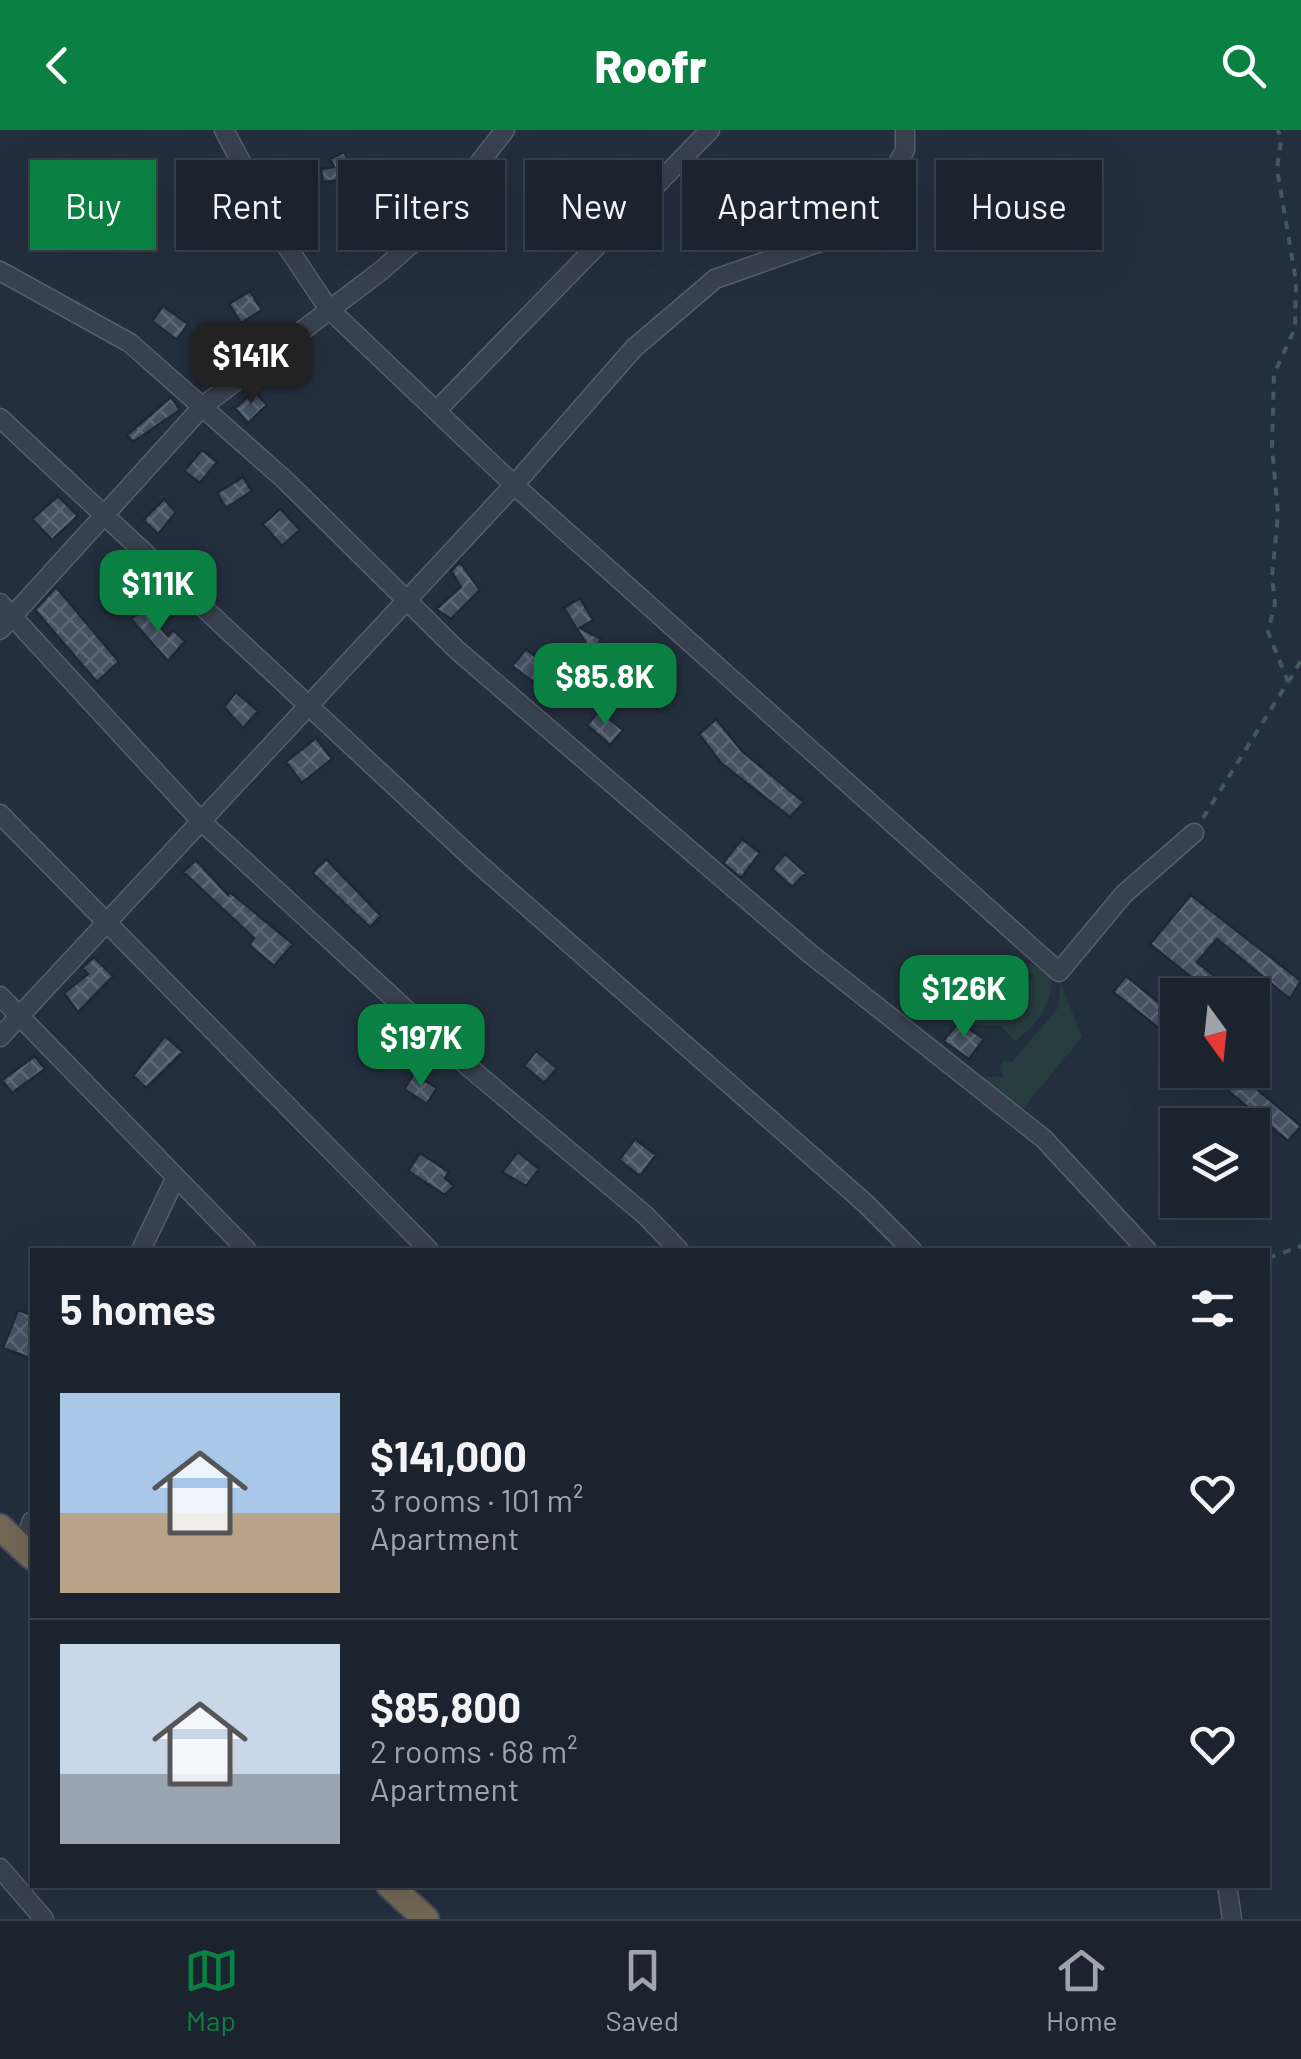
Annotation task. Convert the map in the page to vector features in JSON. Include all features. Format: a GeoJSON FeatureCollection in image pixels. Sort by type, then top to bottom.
{"type":"FeatureCollection","features":[{"type":"Feature","properties":{"kind":"highway"},"geometry":{"type":"LineString","coordinates":[[0,1528],[27,1552]]}},
{"type":"Feature","properties":{"kind":"highway"},"geometry":{"type":"LineString","coordinates":[[392,1888],[426,1919]]}},
{"type":"Feature","properties":{"kind":"street"},"geometry":{"type":"LineString","coordinates":[[224,130],[282,239],[328,308],[514,486],[1059,972],[1124,894],[1194,833]]}},
{"type":"Feature","properties":{"kind":"street"},"geometry":{"type":"LineString","coordinates":[[505,130],[425,232],[382,270],[204,406],[4,616],[200,820],[464,1063],[645,1215],[677,1248]]}},
{"type":"Feature","properties":{"kind":"street"},"geometry":{"type":"LineString","coordinates":[[438,410],[710,130]]}},
{"type":"Feature","properties":{"kind":"street"},"geometry":{"type":"LineString","coordinates":[[0,1037],[405,598],[514,486],[634,348],[714,279],[863,227],[905,150],[904,130]]}},
{"type":"Feature","properties":{"kind":"street"},"geometry":{"type":"LineString","coordinates":[[0,271],[130,343],[204,406],[458,650],[808,952],[1044,1139],[1145,1248]]}},
{"type":"Feature","properties":{"kind":"street"},"geometry":{"type":"LineString","coordinates":[[0,418],[472,858],[910,1248]]}},
{"type":"Feature","properties":{"kind":"street"},"geometry":{"type":"LineString","coordinates":[[0,814],[427,1248]]}},
{"type":"Feature","properties":{"kind":"street"},"geometry":{"type":"LineString","coordinates":[[0,996],[245,1248]]}},
{"type":"Feature","properties":{"kind":"street"},"geometry":{"type":"LineString","coordinates":[[143,1248],[175,1178]]}},
{"type":"Feature","properties":{"kind":"street"},"geometry":{"type":"LineString","coordinates":[[0,1868],[44,1919]]}},
{"type":"Feature","properties":{"kind":"street"},"geometry":{"type":"LineString","coordinates":[[1227,1888],[1232,1919]]}},
{"type":"Feature","properties":{"kind":"path"},"geometry":{"type":"LineString","coordinates":[[1278,130],[1281,140],[1277,169],[1296,282],[1295,328],[1274,374],[1272,446],[1278,514],[1272,577],[1275,603],[1268,632],[1288,682]]}},
{"type":"Feature","properties":{"kind":"path"},"geometry":{"type":"LineString","coordinates":[[1194,833],[1301,661]]}},
{"type":"Feature","properties":{"kind":"path"},"geometry":{"type":"LineString","coordinates":[[1270,1257],[1301,1246]]}},
{"type":"Feature","properties":{"kind":"green space"},"geometry":{"type":"Polygon","coordinates":[[[1032,964],[1050,975],[1051,985],[1047,1004],[1030,1028],[1015,1041],[1001,1026],[975,1025],[968,1009],[970,996],[1020,991],[1033,976],[1025,968],[1032,964]]]}},
{"type":"Feature","properties":{"kind":"green space"},"geometry":{"type":"Polygon","coordinates":[[[1061,984],[1082,1037],[1011,1123],[979,1100],[979,1076],[1003,1077],[999,1068],[1004,1060],[1012,1062],[1058,1008],[1061,984]]]}},
{"type":"Feature","properties":{"kind":"building"},"geometry":{"type":"Polygon","coordinates":[[[344,152],[348,160],[338,160],[338,180],[323,182],[321,169],[334,167],[330,159],[344,152]]]}},
{"type":"Feature","properties":{"kind":"building"},"geometry":{"type":"Polygon","coordinates":[[[250,291],[262,310],[241,323],[229,304],[250,291]]]}},
{"type":"Feature","properties":{"kind":"building"},"geometry":{"type":"Polygon","coordinates":[[[163,306],[188,324],[177,340],[152,321],[163,306]]]}},
{"type":"Feature","properties":{"kind":"building"},"geometry":{"type":"Polygon","coordinates":[[[254,391],[267,405],[248,423],[235,408],[254,391]]]}},
{"type":"Feature","properties":{"kind":"building"},"geometry":{"type":"Polygon","coordinates":[[[171,397],[180,410],[133,442],[127,435],[171,397]]]}},
{"type":"Feature","properties":{"kind":"building"},"geometry":{"type":"Polygon","coordinates":[[[202,450],[217,462],[200,483],[184,471],[202,450]]]}},
{"type":"Feature","properties":{"kind":"building"},"geometry":{"type":"Polygon","coordinates":[[[243,477],[252,491],[226,508],[217,493],[243,477]]]}},
{"type":"Feature","properties":{"kind":"building"},"geometry":{"type":"Polygon","coordinates":[[[58,496],[78,516],[52,540],[32,519],[58,496]]]}},
{"type":"Feature","properties":{"kind":"building"},"geometry":{"type":"Polygon","coordinates":[[[164,499],[176,512],[158,534],[143,520],[164,499]]]}},
{"type":"Feature","properties":{"kind":"building"},"geometry":{"type":"Polygon","coordinates":[[[280,509],[300,530],[282,546],[263,524],[280,509]]]}},
{"type":"Feature","properties":{"kind":"building"},"geometry":{"type":"Polygon","coordinates":[[[460,562],[480,590],[451,619],[436,609],[461,587],[451,571],[460,562]]]}},
{"type":"Feature","properties":{"kind":"building"},"geometry":{"type":"Polygon","coordinates":[[[56,587],[119,662],[97,682],[35,610],[56,587]]]}},
{"type":"Feature","properties":{"kind":"building"},"geometry":{"type":"Polygon","coordinates":[[[580,598],[593,620],[580,628],[601,639],[593,655],[564,608],[580,598]]]}},
{"type":"Feature","properties":{"kind":"building"},"geometry":{"type":"Polygon","coordinates":[[[144,608],[168,636],[173,630],[185,641],[168,661],[131,619],[144,608]]]}},
{"type":"Feature","properties":{"kind":"building"},"geometry":{"type":"Polygon","coordinates":[[[526,649],[548,666],[535,683],[512,666],[526,649]]]}},
{"type":"Feature","properties":{"kind":"building"},"geometry":{"type":"Polygon","coordinates":[[[236,692],[258,711],[243,728],[224,707],[236,692]]]}},
{"type":"Feature","properties":{"kind":"building"},"geometry":{"type":"Polygon","coordinates":[[[599,711],[623,730],[610,745],[587,725],[599,711]]]}},
{"type":"Feature","properties":{"kind":"building"},"geometry":{"type":"Polygon","coordinates":[[[716,719],[743,752],[804,802],[790,817],[721,763],[699,734],[716,719]]]}},
{"type":"Feature","properties":{"kind":"building"},"geometry":{"type":"Polygon","coordinates":[[[316,738],[332,759],[302,783],[286,762],[316,738]]]}},
{"type":"Feature","properties":{"kind":"building"},"geometry":{"type":"Polygon","coordinates":[[[742,839],[760,853],[741,878],[723,863],[742,839]]]}},
{"type":"Feature","properties":{"kind":"building"},"geometry":{"type":"Polygon","coordinates":[[[785,854],[806,873],[792,887],[772,869],[785,854]]]}},
{"type":"Feature","properties":{"kind":"building"},"geometry":{"type":"Polygon","coordinates":[[[326,859],[381,916],[370,927],[312,873],[326,859]]]}},
{"type":"Feature","properties":{"kind":"building"},"geometry":{"type":"Polygon","coordinates":[[[196,860],[228,895],[230,892],[293,944],[274,966],[249,945],[254,938],[183,872],[196,860]]]}},
{"type":"Feature","properties":{"kind":"building"},"geometry":{"type":"Polygon","coordinates":[[[1191,895],[1301,981],[1290,999],[1270,983],[1270,978],[1264,978],[1217,939],[1197,962],[1217,978],[1192,978],[1150,944],[1191,895]]]}},
{"type":"Feature","properties":{"kind":"building"},"geometry":{"type":"Polygon","coordinates":[[[94,957],[113,976],[78,1012],[64,993],[88,974],[82,968],[94,957]]]}},
{"type":"Feature","properties":{"kind":"building"},"geometry":{"type":"Polygon","coordinates":[[[918,973],[941,985],[928,1010],[905,998],[918,973]]]}},
{"type":"Feature","properties":{"kind":"building"},"geometry":{"type":"Polygon","coordinates":[[[1126,976],[1160,1003],[1160,1029],[1113,992],[1126,976]]]}},
{"type":"Feature","properties":{"kind":"building"},"geometry":{"type":"Polygon","coordinates":[[[959,1022],[984,1039],[969,1059],[943,1041],[959,1022]]]}},
{"type":"Feature","properties":{"kind":"building"},"geometry":{"type":"Polygon","coordinates":[[[165,1036],[183,1052],[146,1088],[133,1076],[165,1036]]]}},
{"type":"Feature","properties":{"kind":"building"},"geometry":{"type":"Polygon","coordinates":[[[536,1051],[557,1068],[544,1083],[524,1066],[536,1051]]]}},
{"type":"Feature","properties":{"kind":"building"},"geometry":{"type":"Polygon","coordinates":[[[35,1056],[45,1069],[12,1093],[2,1080],[35,1056]]]}},
{"type":"Feature","properties":{"kind":"building"},"geometry":{"type":"Polygon","coordinates":[[[414,1074],[437,1088],[427,1104],[404,1089],[414,1074]]]}},
{"type":"Feature","properties":{"kind":"building"},"geometry":{"type":"Polygon","coordinates":[[[1225,1088],[1256,1088],[1301,1126],[1288,1141],[1270,1126],[1270,1108],[1248,1108],[1225,1088]]]}},
{"type":"Feature","properties":{"kind":"building"},"geometry":{"type":"Polygon","coordinates":[[[635,1139],[656,1155],[640,1176],[619,1160],[635,1139]]]}},
{"type":"Feature","properties":{"kind":"building"},"geometry":{"type":"Polygon","coordinates":[[[518,1152],[539,1169],[526,1186],[502,1172],[518,1152]]]}},
{"type":"Feature","properties":{"kind":"building"},"geometry":{"type":"Polygon","coordinates":[[[420,1153],[449,1172],[445,1178],[454,1186],[445,1195],[408,1171],[420,1153]]]}},
{"type":"Feature","properties":{"kind":"building"},"geometry":{"type":"Polygon","coordinates":[[[18,1310],[30,1314],[30,1358],[3,1348],[18,1310]]]}}]}
